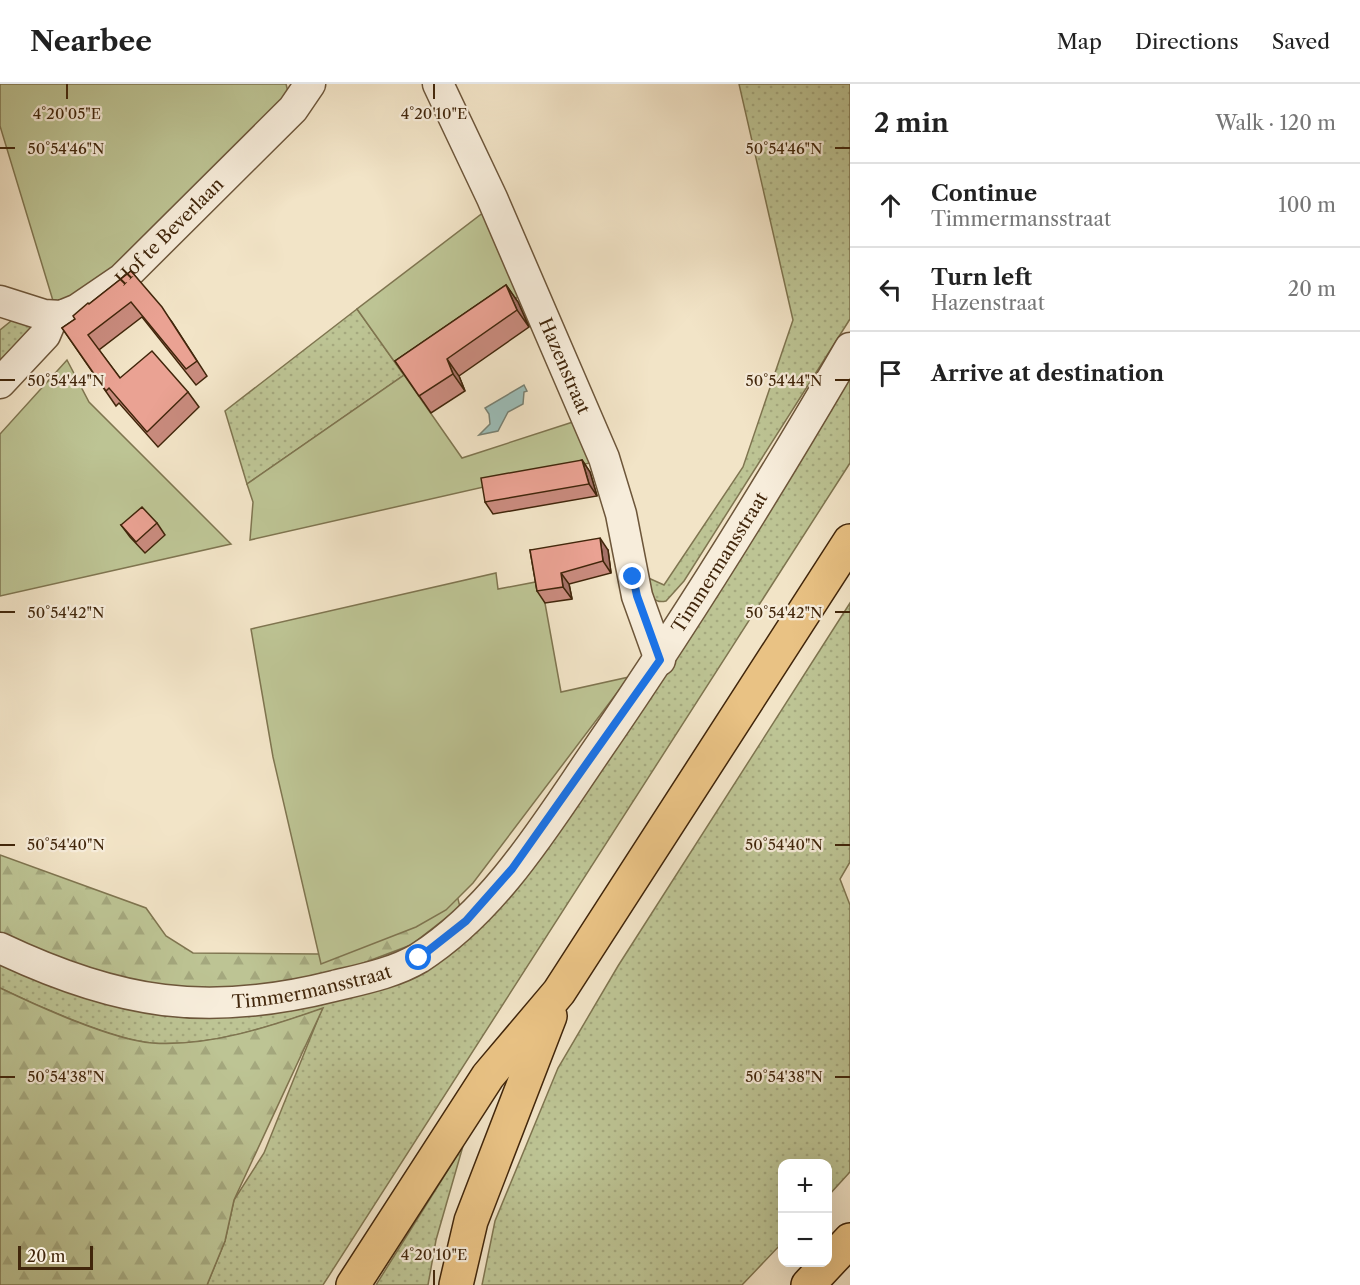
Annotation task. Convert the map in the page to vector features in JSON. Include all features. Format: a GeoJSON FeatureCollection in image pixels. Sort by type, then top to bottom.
{"type":"FeatureCollection","features":[{"type":"Feature","properties":{"kind":"highway"},"geometry":{"type":"LineString","coordinates":[[353,1285],[488,1076],[560,992],[850,541]]}},
{"type":"Feature","properties":{"kind":"highway"},"geometry":{"type":"LineString","coordinates":[[456,1285],[471,1221],[560,992]]}},
{"type":"Feature","properties":{"kind":"highway"},"geometry":{"type":"LineString","coordinates":[[808,1285],[850,1240]]}},
{"type":"Feature","properties":{"kind":"street","name":"Hof te Beverlaan"},"geometry":{"type":"LineString","coordinates":[[53,316],[78,309],[122,279],[293,109],[310,84]]}},
{"type":"Feature","properties":{"kind":"street","name":"Hazenstraat"},"geometry":{"type":"LineString","coordinates":[[438,84],[492,198],[604,458],[621,514],[637,596],[660,660]]}},
{"type":"Feature","properties":{"kind":"street"},"geometry":{"type":"LineString","coordinates":[[0,301],[53,316],[45,335],[0,383]]}},
{"type":"Feature","properties":{"kind":"street","name":"Timmermansstraat"},"geometry":{"type":"LineString","coordinates":[[0,948],[40,967],[95,987],[137,998],[183,1004],[216,1004],[269,999],[326,988],[400,967],[419,958],[466,921],[512,869],[660,660],[850,348]]}},
{"type":"Feature","properties":{"kind":"green space"},"geometry":{"type":"Polygon","coordinates":[[[0,84],[286,84],[288,92],[245,140],[131,252],[92,283],[54,304],[0,126],[0,84]]]}},
{"type":"Feature","properties":{"kind":"green space"},"geometry":{"type":"Polygon","coordinates":[[[739,84],[850,84],[850,319],[684,581],[666,601],[661,602],[651,595],[644,576],[664,585],[743,467],[793,320],[739,84]]]}},
{"type":"Feature","properties":{"kind":"green space"},"geometry":{"type":"Polygon","coordinates":[[[488,209],[522,294],[404,375],[357,309],[488,209]]]}},
{"type":"Feature","properties":{"kind":"green space"},"geometry":{"type":"Polygon","coordinates":[[[357,309],[404,375],[247,484],[225,411],[357,309]]]}},
{"type":"Feature","properties":{"kind":"green space"},"geometry":{"type":"Polygon","coordinates":[[[16,317],[25,318],[32,329],[0,360],[0,330],[16,317]]]}},
{"type":"Feature","properties":{"kind":"green space"},"geometry":{"type":"Polygon","coordinates":[[[67,360],[89,402],[231,544],[0,596],[0,434],[67,360]]]}},
{"type":"Feature","properties":{"kind":"green space"},"geometry":{"type":"Polygon","coordinates":[[[850,373],[850,463],[323,1285],[207,1285],[225,1241],[234,1200],[264,1153],[322,1009],[260,1029],[217,1039],[151,1043],[96,1029],[0,988],[0,960],[129,1007],[445,955],[850,373]]]}},
{"type":"Feature","properties":{"kind":"green space"},"geometry":{"type":"Polygon","coordinates":[[[404,375],[462,458],[576,421],[594,462],[250,540],[253,502],[247,484],[404,375]]]}},
{"type":"Feature","properties":{"kind":"green space"},"geometry":{"type":"Polygon","coordinates":[[[496,573],[498,589],[541,581],[561,692],[629,677],[473,883],[446,910],[416,927],[321,964],[273,757],[251,629],[496,573]]]}},
{"type":"Feature","properties":{"kind":"green space"},"geometry":{"type":"Polygon","coordinates":[[[850,603],[850,862],[840,879],[850,905],[850,1172],[832,1192],[832,1159],[778,1159],[778,1247],[742,1285],[482,1285],[495,1221],[558,1068],[618,966],[850,603]]]}},
{"type":"Feature","properties":{"kind":"green space"},"geometry":{"type":"Polygon","coordinates":[[[0,855],[146,908],[166,936],[193,953],[319,954],[457,895],[460,907],[411,945],[326,977],[245,991],[134,987],[0,936],[0,855]]]}},
{"type":"Feature","properties":{"kind":"green space"},"geometry":{"type":"Polygon","coordinates":[[[0,988],[96,1029],[136,1041],[152,1043],[217,1039],[282,1022],[323,1008],[234,1200],[225,1241],[207,1285],[0,1285],[0,988]]]}},
{"type":"Feature","properties":{"kind":"green space"},"geometry":{"type":"Polygon","coordinates":[[[463,1146],[436,1240],[428,1285],[376,1285],[463,1146]]]}},
{"type":"Feature","properties":{"kind":"water"},"geometry":{"type":"Polygon","coordinates":[[[524,385],[527,391],[524,392],[523,404],[508,412],[498,431],[479,435],[490,424],[489,414],[485,408],[524,385]]]}},
{"type":"Feature","properties":{"kind":"building"},"geometry":{"type":"Polygon","coordinates":[[[131,271],[162,307],[197,361],[186,369],[131,302],[88,335],[120,378],[152,351],[188,392],[147,432],[109,388],[106,391],[62,328],[75,319],[73,316],[88,303],[131,271]]]}},
{"type":"Feature","properties":{"kind":"building"},"geometry":{"type":"Polygon","coordinates":[[[506,285],[517,310],[447,359],[453,374],[419,396],[395,361],[506,285]]]}},
{"type":"Feature","properties":{"kind":"building"},"geometry":{"type":"Polygon","coordinates":[[[582,460],[589,484],[485,502],[481,478],[582,460]]]}},
{"type":"Feature","properties":{"kind":"building"},"geometry":{"type":"Polygon","coordinates":[[[142,507],[157,523],[136,542],[121,525],[142,507]]]}},
{"type":"Feature","properties":{"kind":"building"},"geometry":{"type":"Polygon","coordinates":[[[600,538],[603,561],[561,573],[563,587],[537,591],[530,550],[600,538]]]}},
{"type":"Feature","properties":{"kind":"route"},"geometry":{"type":"LineString","coordinates":[[419,958],[466,921],[512,869],[660,660],[637,596],[633,577]]}}]}
